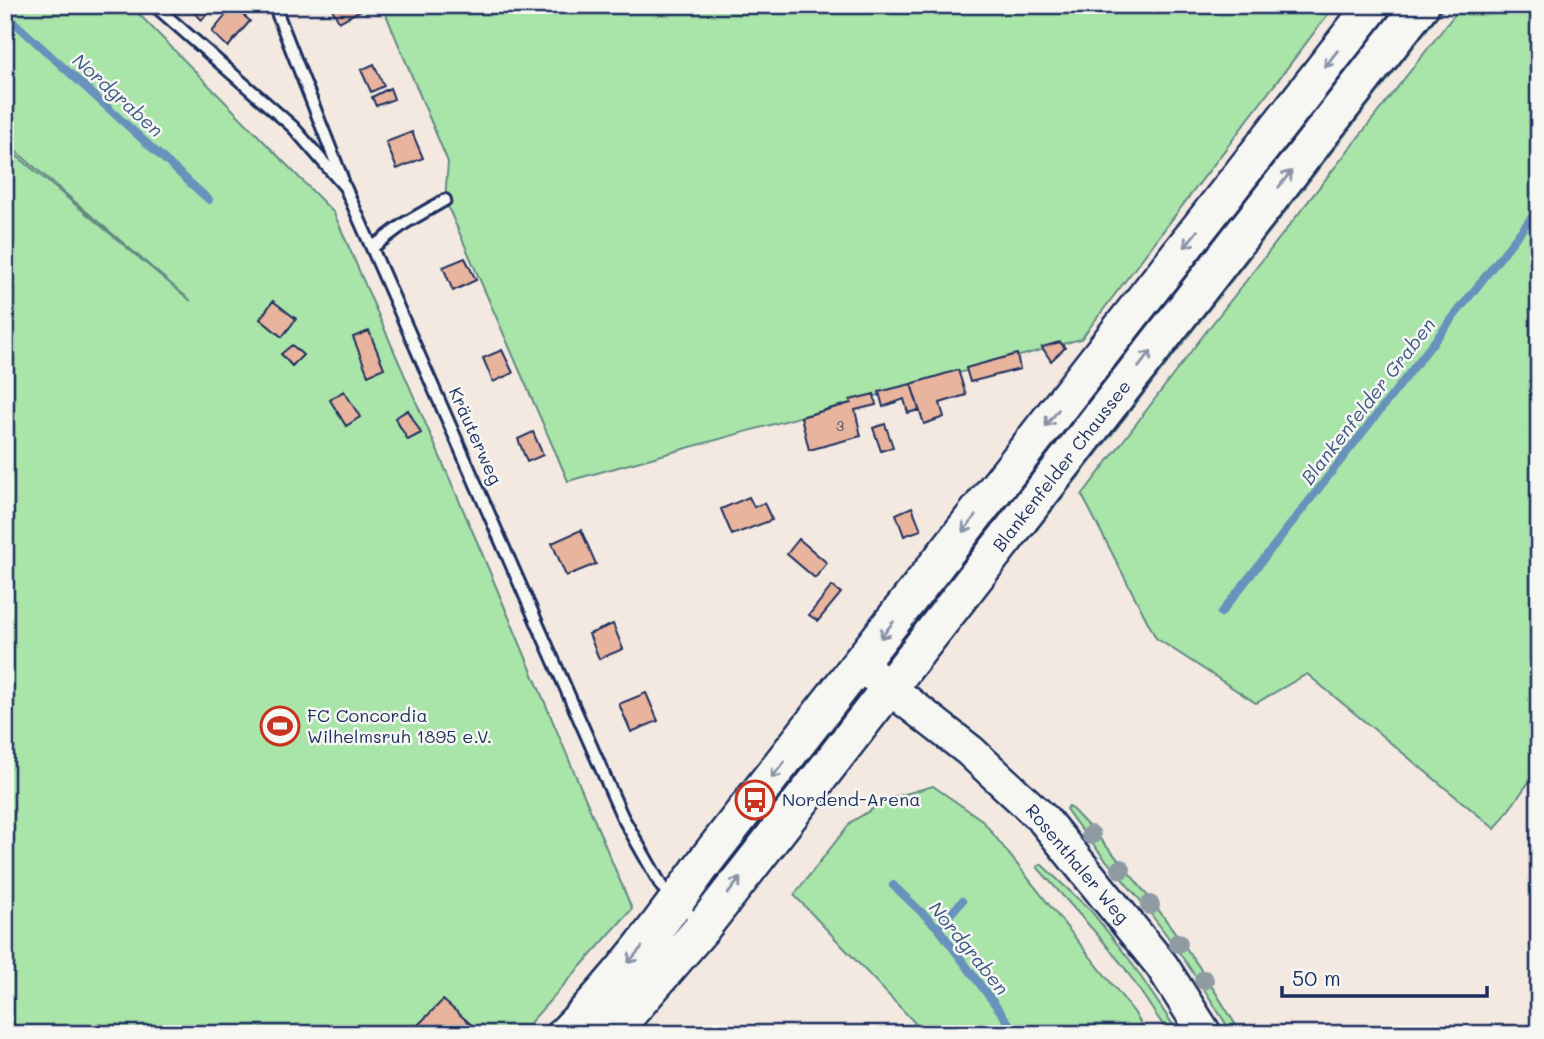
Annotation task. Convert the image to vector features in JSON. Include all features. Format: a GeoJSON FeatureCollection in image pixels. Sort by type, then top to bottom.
{"type":"FeatureCollection","features":[{"type":"Feature","properties":{"kind":"main road"},"geometry":{"type":"LineString","coordinates":[[565,1034],[650,938],[736,823],[1373,5]]}},
{"type":"Feature","properties":{"kind":"main road","name":"Blankenfelder Chaussee"},"geometry":{"type":"LineString","coordinates":[[611,1034],[703,927],[1421,5]]}},
{"type":"Feature","properties":{"kind":"main road","name":"Rosenthaler Weg"},"geometry":{"type":"LineString","coordinates":[[860,665],[970,751],[1044,820],[1162,966],[1205,1034]]}},
{"type":"Feature","properties":{"kind":"lane","name":"Kräuterweg"},"geometry":{"type":"LineString","coordinates":[[154,5],[293,127],[345,187],[622,816],[659,882],[703,927]]}},
{"type":"Feature","properties":{"kind":"lane"},"geometry":{"type":"LineString","coordinates":[[274,5],[345,187]]}},
{"type":"Feature","properties":{"kind":"lane"},"geometry":{"type":"LineString","coordinates":[[373,247],[405,223],[445,200]]}},
{"type":"Feature","properties":{"kind":"green space","name":"FC Concordia Wilhelmsruh 1895 e.V."},"geometry":{"type":"Polygon","coordinates":[[[5,5],[130,5],[334,213],[632,909],[520,1034],[5,1034],[5,146],[191,301],[5,142],[5,5]]]}},
{"type":"Feature","properties":{"kind":"green space"},"geometry":{"type":"Polygon","coordinates":[[[382,5],[1335,5],[1081,339],[568,481],[445,200],[448,162],[382,5]]]}},
{"type":"Feature","properties":{"kind":"green space"},"geometry":{"type":"Polygon","coordinates":[[[1390,5],[1404,5],[919,627],[912,625],[910,620],[1390,5]]]}},
{"type":"Feature","properties":{"kind":"green space"},"geometry":{"type":"Polygon","coordinates":[[[1436,5],[1446,5],[970,613],[965,609],[1436,5]]]}},
{"type":"Feature","properties":{"kind":"green space"},"geometry":{"type":"Polygon","coordinates":[[[1462,5],[1539,5],[1539,768],[1495,829],[1307,674],[1256,703],[1156,638],[1082,495],[1462,5]]]}},
{"type":"Feature","properties":{"kind":"green space"},"geometry":{"type":"Polygon","coordinates":[[[933,786],[982,820],[1134,1012],[1147,1034],[908,1034],[915,1023],[794,895],[851,822],[891,798],[933,786]]]}},
{"type":"Feature","properties":{"kind":"green space"},"geometry":{"type":"Polygon","coordinates":[[[1069,806],[1094,832],[1162,915],[1241,1034],[1232,1034],[1179,952],[1075,822],[1066,809],[1069,806]]]}},
{"type":"Feature","properties":{"kind":"green space"},"geometry":{"type":"Polygon","coordinates":[[[1041,864],[1091,911],[1129,959],[1179,1034],[1169,1034],[1124,967],[1037,867],[1041,864]]]}},
{"type":"Feature","properties":{"kind":"building"},"geometry":{"type":"Polygon","coordinates":[[[186,5],[202,5],[209,11],[202,20],[186,5]]]}},
{"type":"Feature","properties":{"kind":"building"},"geometry":{"type":"Polygon","coordinates":[[[330,5],[358,5],[361,10],[339,22],[330,5]]]}},
{"type":"Feature","properties":{"kind":"building"},"geometry":{"type":"Polygon","coordinates":[[[233,6],[250,21],[228,47],[212,32],[233,6]]]}},
{"type":"Feature","properties":{"kind":"building"},"geometry":{"type":"Polygon","coordinates":[[[374,64],[384,86],[371,92],[361,70],[374,64]]]}},
{"type":"Feature","properties":{"kind":"building"},"geometry":{"type":"Polygon","coordinates":[[[390,88],[394,99],[376,106],[372,97],[390,88]]]}},
{"type":"Feature","properties":{"kind":"building"},"geometry":{"type":"Polygon","coordinates":[[[412,132],[423,158],[397,169],[386,142],[412,132]]]}},
{"type":"Feature","properties":{"kind":"building"},"geometry":{"type":"Polygon","coordinates":[[[465,258],[476,280],[453,291],[443,267],[465,258]]]}},
{"type":"Feature","properties":{"kind":"building"},"geometry":{"type":"Polygon","coordinates":[[[273,301],[296,319],[282,337],[260,319],[273,301]]]}},
{"type":"Feature","properties":{"kind":"building"},"geometry":{"type":"Polygon","coordinates":[[[369,331],[384,368],[368,375],[353,337],[369,331]]]}},
{"type":"Feature","properties":{"kind":"building"},"geometry":{"type":"Polygon","coordinates":[[[1060,342],[1065,348],[1051,361],[1042,347],[1060,342]]]}},
{"type":"Feature","properties":{"kind":"building"},"geometry":{"type":"Polygon","coordinates":[[[292,345],[303,355],[292,366],[281,354],[292,345]]]}},
{"type":"Feature","properties":{"kind":"building"},"geometry":{"type":"Polygon","coordinates":[[[502,350],[513,373],[493,382],[483,358],[502,350]]]}},
{"type":"Feature","properties":{"kind":"building"},"geometry":{"type":"Polygon","coordinates":[[[1017,354],[1020,369],[970,382],[966,368],[1017,354]]]}},
{"type":"Feature","properties":{"kind":"building"},"geometry":{"type":"Polygon","coordinates":[[[958,370],[966,395],[940,403],[944,417],[924,424],[911,384],[958,370]]]}},
{"type":"Feature","properties":{"kind":"building"},"geometry":{"type":"Polygon","coordinates":[[[911,384],[919,410],[908,413],[904,399],[883,407],[879,392],[911,384]]]}},
{"type":"Feature","properties":{"kind":"building"},"geometry":{"type":"Polygon","coordinates":[[[344,391],[360,417],[346,426],[330,400],[344,391]]]}},
{"type":"Feature","properties":{"kind":"building"},"geometry":{"type":"Polygon","coordinates":[[[874,394],[876,405],[855,410],[861,436],[809,450],[801,417],[874,394]]]}},
{"type":"Feature","properties":{"kind":"building"},"geometry":{"type":"Polygon","coordinates":[[[408,410],[421,433],[408,440],[395,418],[408,410]]]}},
{"type":"Feature","properties":{"kind":"building"},"geometry":{"type":"Polygon","coordinates":[[[885,424],[893,447],[881,451],[873,428],[885,424]]]}},
{"type":"Feature","properties":{"kind":"building"},"geometry":{"type":"Polygon","coordinates":[[[533,432],[543,455],[527,462],[518,439],[533,432]]]}},
{"type":"Feature","properties":{"kind":"building"},"geometry":{"type":"Polygon","coordinates":[[[749,497],[754,507],[764,503],[772,520],[732,535],[721,509],[749,497]]]}},
{"type":"Feature","properties":{"kind":"building"},"geometry":{"type":"Polygon","coordinates":[[[912,507],[921,530],[904,536],[896,514],[912,507]]]}},
{"type":"Feature","properties":{"kind":"building"},"geometry":{"type":"Polygon","coordinates":[[[581,530],[596,564],[566,576],[552,543],[581,530]]]}},
{"type":"Feature","properties":{"kind":"building"},"geometry":{"type":"Polygon","coordinates":[[[799,539],[827,563],[815,578],[787,554],[799,539]]]}},
{"type":"Feature","properties":{"kind":"building"},"geometry":{"type":"Polygon","coordinates":[[[832,586],[841,593],[818,621],[809,615],[832,586]]]}},
{"type":"Feature","properties":{"kind":"building"},"geometry":{"type":"Polygon","coordinates":[[[613,624],[623,649],[599,659],[589,634],[613,624]]]}},
{"type":"Feature","properties":{"kind":"building"},"geometry":{"type":"Polygon","coordinates":[[[646,693],[658,721],[631,732],[619,704],[646,693]]]}},
{"type":"Feature","properties":{"kind":"building"},"geometry":{"type":"Polygon","coordinates":[[[443,1000],[473,1026],[466,1034],[421,1034],[415,1028],[443,1000]]]}},
{"type":"Feature","properties":{"kind":"waterway","name":"Nordgraben"},"geometry":{"type":"LineString","coordinates":[[5,14],[209,200]]}},
{"type":"Feature","properties":{"kind":"waterway","name":"Blankenfelder Graben"},"geometry":{"type":"LineString","coordinates":[[1221,613],[1539,208]]}},
{"type":"Feature","properties":{"kind":"waterway","name":"Nordgraben"},"geometry":{"type":"LineString","coordinates":[[893,885],[938,928],[1017,1034]]}},
{"type":"Feature","properties":{"kind":"waterway","name":"Blankenfelder Graben"},"geometry":{"type":"LineString","coordinates":[[938,928],[962,901]]}},
{"type":"Feature","properties":{"kind":"place","name":"FC Concordia Wilhelmsruh 1895 e.V."},"geometry":{"type":"Point","coordinates":[280,726]}},
{"type":"Feature","properties":{"kind":"place","name":"Nordend-Arena"},"geometry":{"type":"Point","coordinates":[755,800]}}]}
